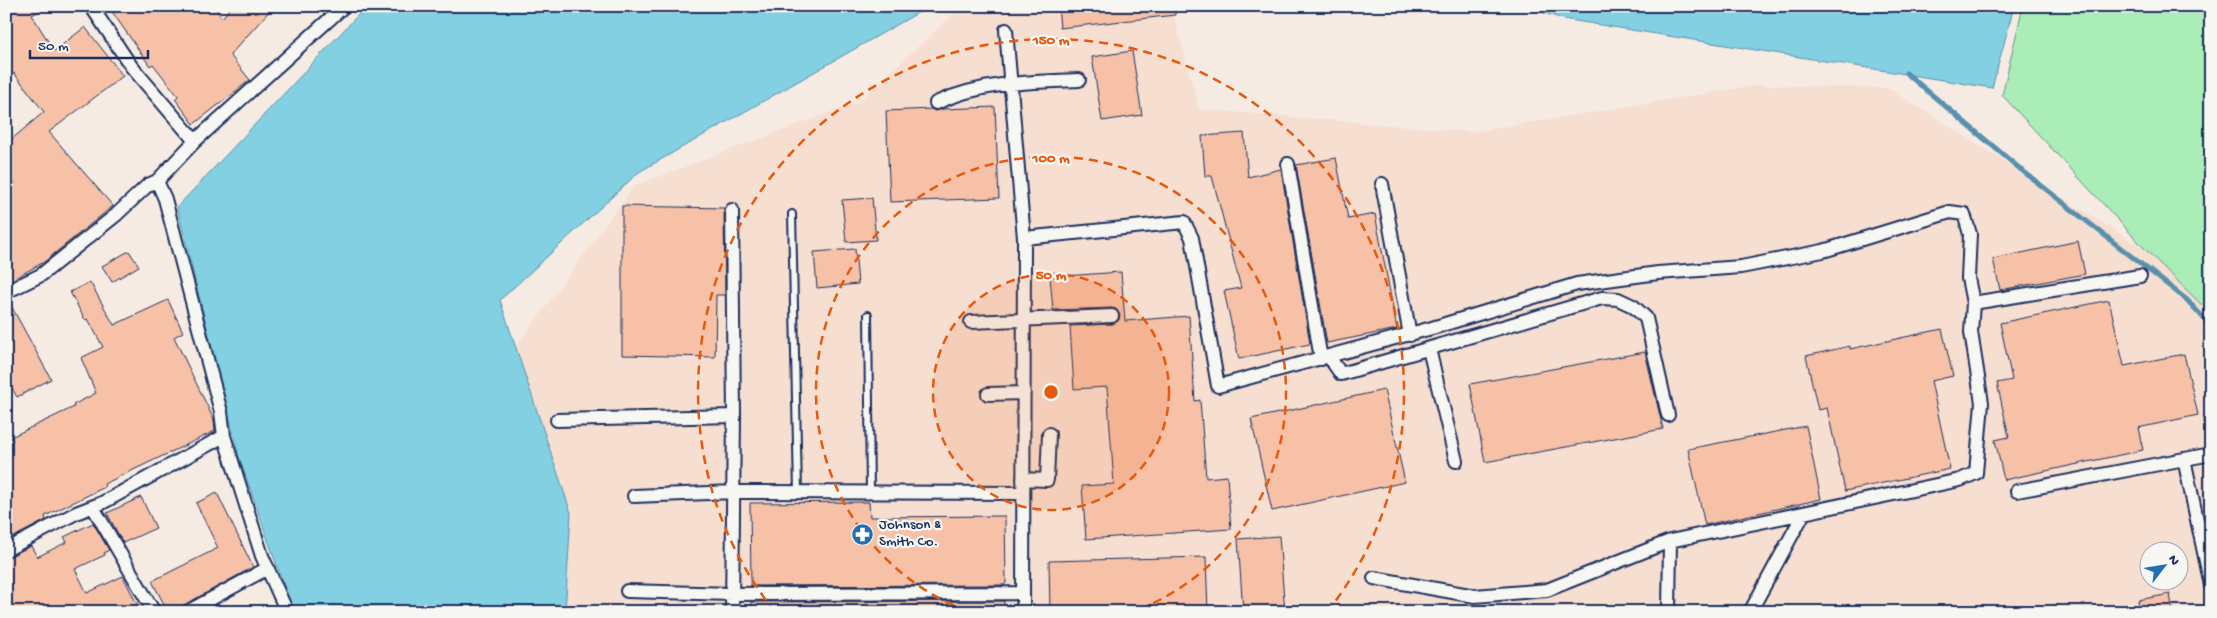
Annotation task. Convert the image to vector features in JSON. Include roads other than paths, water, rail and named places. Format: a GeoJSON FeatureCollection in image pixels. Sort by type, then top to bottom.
{"type":"FeatureCollection","features":[{"type":"Feature","properties":{"kind":"street"},"geometry":{"type":"LineString","coordinates":[[91,6],[131,66],[195,141]]}},
{"type":"Feature","properties":{"kind":"street"},"geometry":{"type":"LineString","coordinates":[[6,292],[41,275],[116,215],[148,185],[157,181],[195,141],[344,6]]}},
{"type":"Feature","properties":{"kind":"street"},"geometry":{"type":"LineString","coordinates":[[1006,30],[1024,238],[1023,612]]}},
{"type":"Feature","properties":{"kind":"street"},"geometry":{"type":"LineString","coordinates":[[936,103],[975,89],[1010,82],[1078,80]]}},
{"type":"Feature","properties":{"kind":"street"},"geometry":{"type":"LineString","coordinates":[[1288,164],[1325,358],[1341,374],[1602,298],[1618,299],[1633,306],[1646,318],[1668,415]]}},
{"type":"Feature","properties":{"kind":"street"},"geometry":{"type":"LineString","coordinates":[[157,181],[165,199],[218,402],[224,436],[268,568],[287,612]]}},
{"type":"Feature","properties":{"kind":"street"},"geometry":{"type":"LineString","coordinates":[[1382,184],[1410,335]]}},
{"type":"Feature","properties":{"kind":"street"},"geometry":{"type":"LineString","coordinates":[[732,210],[734,416],[732,612]]}},
{"type":"Feature","properties":{"kind":"street"},"geometry":{"type":"LineString","coordinates":[[1024,238],[1184,222],[1192,238],[1218,386],[1410,335],[1577,284],[1640,274],[1741,267],[1823,252],[1950,212],[1964,214],[1970,234],[1968,278],[1973,302],[1972,332],[1982,402],[1976,473],[1960,480],[1670,541],[1547,590],[1474,596],[1374,578]]}},
{"type":"Feature","properties":{"kind":"street"},"geometry":{"type":"LineString","coordinates":[[1973,302],[2140,276]]}},
{"type":"Feature","properties":{"kind":"street"},"geometry":{"type":"LineString","coordinates":[[971,322],[1112,316]]}},
{"type":"Feature","properties":{"kind":"street"},"geometry":{"type":"LineString","coordinates":[[1429,349],[1456,461]]}},
{"type":"Feature","properties":{"kind":"street"},"geometry":{"type":"LineString","coordinates":[[988,394],[1024,393]]}},
{"type":"Feature","properties":{"kind":"street"},"geometry":{"type":"LineString","coordinates":[[557,420],[734,416]]}},
{"type":"Feature","properties":{"kind":"street"},"geometry":{"type":"LineString","coordinates":[[1023,479],[1047,480],[1049,434]]}},
{"type":"Feature","properties":{"kind":"street"},"geometry":{"type":"LineString","coordinates":[[6,550],[76,513],[93,507],[224,436]]}},
{"type":"Feature","properties":{"kind":"street"},"geometry":{"type":"LineString","coordinates":[[2017,491],[2211,454]]}},
{"type":"Feature","properties":{"kind":"street"},"geometry":{"type":"LineString","coordinates":[[2184,459],[2211,584]]}},
{"type":"Feature","properties":{"kind":"street"},"geometry":{"type":"LineString","coordinates":[[634,496],[734,492],[1023,493]]}},
{"type":"Feature","properties":{"kind":"street"},"geometry":{"type":"LineString","coordinates":[[93,507],[154,612]]}},
{"type":"Feature","properties":{"kind":"street"},"geometry":{"type":"LineString","coordinates":[[1750,612],[1804,512]]}},
{"type":"Feature","properties":{"kind":"street"},"geometry":{"type":"LineString","coordinates":[[1669,612],[1670,541]]}},
{"type":"Feature","properties":{"kind":"street"},"geometry":{"type":"LineString","coordinates":[[187,612],[268,568]]}},
{"type":"Feature","properties":{"kind":"street"},"geometry":{"type":"LineString","coordinates":[[627,591],[732,594],[1023,593]]}},
{"type":"Feature","properties":{"kind":"lane"},"geometry":{"type":"LineString","coordinates":[[792,214],[798,492]]}},
{"type":"Feature","properties":{"kind":"lane"},"geometry":{"type":"LineString","coordinates":[[868,315],[870,492]]}},
{"type":"Feature","properties":{"kind":"water"},"geometry":{"type":"Polygon","coordinates":[[[364,6],[930,6],[639,172],[500,300],[571,513],[565,612],[293,612],[239,457],[177,207],[359,14],[364,6]]]}},
{"type":"Feature","properties":{"kind":"water"},"geometry":{"type":"Polygon","coordinates":[[[1522,6],[2014,6],[1992,88],[1563,19],[1522,6]]]}},
{"type":"Feature","properties":{"kind":"waterway"},"geometry":{"type":"LineString","coordinates":[[1906,73],[2019,168],[2187,300],[2211,326]]}},
{"type":"Feature","properties":{"kind":"place","name":"Johnson & Smith Co."},"geometry":{"type":"Point","coordinates":[863,534]}}]}
